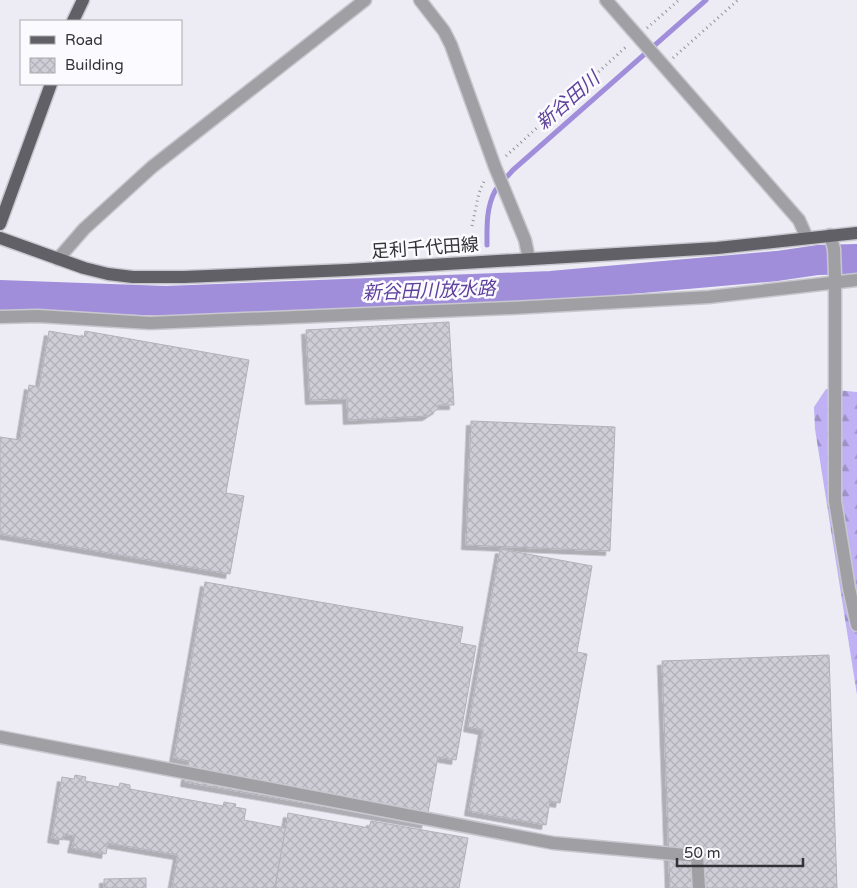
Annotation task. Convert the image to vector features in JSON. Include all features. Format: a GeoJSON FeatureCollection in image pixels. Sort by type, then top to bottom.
{"type":"FeatureCollection","features":[{"type":"Feature","properties":{"kind":"main road"},"geometry":{"type":"LineString","coordinates":[[73,20],[83,0]]}},
{"type":"Feature","properties":{"kind":"main road"},"geometry":{"type":"LineString","coordinates":[[0,224],[51,85]]}},
{"type":"Feature","properties":{"kind":"main road","name":"足利千代田線"},"geometry":{"type":"LineString","coordinates":[[0,238],[58,259],[108,274],[142,277],[347,270],[716,248],[857,233]]}},
{"type":"Feature","properties":{"kind":"street"},"geometry":{"type":"LineString","coordinates":[[58,259],[84,229],[152,167],[365,0]]}},
{"type":"Feature","properties":{"kind":"street"},"geometry":{"type":"LineString","coordinates":[[420,0],[444,31],[452,45],[496,169],[525,240],[529,259]]}},
{"type":"Feature","properties":{"kind":"street"},"geometry":{"type":"LineString","coordinates":[[606,0],[799,220],[807,238]]}},
{"type":"Feature","properties":{"kind":"street"},"geometry":{"type":"LineString","coordinates":[[830,235],[834,249],[835,280],[835,501],[857,625]]}},
{"type":"Feature","properties":{"kind":"street"},"geometry":{"type":"LineString","coordinates":[[0,317],[38,316],[160,322],[502,308],[709,297],[835,280],[857,280]]}},
{"type":"Feature","properties":{"kind":"street"},"geometry":{"type":"LineString","coordinates":[[0,737],[552,843],[697,856],[699,888]]}},
{"type":"Feature","properties":{"kind":"path"},"geometry":{"type":"LineString","coordinates":[[472,226],[479,193],[485,179],[640,39],[679,0]]}},
{"type":"Feature","properties":{"kind":"path"},"geometry":{"type":"LineString","coordinates":[[660,62],[738,0]]}},
{"type":"Feature","properties":{"kind":"green space"},"geometry":{"type":"Polygon","coordinates":[[[826,389],[857,392],[857,695],[815,429],[814,407],[826,389]]]}},
{"type":"Feature","properties":{"kind":"building"},"geometry":{"type":"Polygon","coordinates":[[[449,322],[454,405],[438,405],[438,409],[427,416],[348,420],[347,399],[310,400],[306,330],[449,322]]]}},
{"type":"Feature","properties":{"kind":"building"},"geometry":{"type":"Polygon","coordinates":[[[49,331],[84,337],[85,331],[249,360],[226,493],[244,496],[230,574],[0,534],[0,437],[20,440],[29,385],[39,387],[49,331]]]}},
{"type":"Feature","properties":{"kind":"building"},"geometry":{"type":"Polygon","coordinates":[[[471,421],[615,427],[610,551],[466,545],[471,421]]]}},
{"type":"Feature","properties":{"kind":"building"},"geometry":{"type":"Polygon","coordinates":[[[500,549],[592,566],[577,652],[587,654],[560,803],[550,801],[546,825],[469,811],[483,730],[468,727],[500,549]]]}},
{"type":"Feature","properties":{"kind":"building"},"geometry":{"type":"Polygon","coordinates":[[[205,582],[463,627],[460,643],[476,646],[456,760],[438,757],[426,824],[185,782],[189,761],[174,758],[205,582]]]}},
{"type":"Feature","properties":{"kind":"building"},"geometry":{"type":"Polygon","coordinates":[[[829,655],[837,888],[670,888],[662,661],[829,655]]]}},
{"type":"Feature","properties":{"kind":"building"},"geometry":{"type":"Polygon","coordinates":[[[75,775],[86,777],[85,781],[119,787],[120,783],[130,785],[130,789],[223,806],[224,802],[236,804],[235,807],[246,809],[244,820],[286,828],[275,888],[172,888],[178,855],[108,843],[106,854],[72,848],[75,836],[64,834],[63,840],[52,838],[62,777],[74,779],[75,775]]]}},
{"type":"Feature","properties":{"kind":"building"},"geometry":{"type":"Polygon","coordinates":[[[288,813],[369,828],[371,821],[468,838],[459,888],[275,888],[288,813]]]}},
{"type":"Feature","properties":{"kind":"building"},"geometry":{"type":"Polygon","coordinates":[[[146,878],[146,888],[104,888],[104,879],[146,878]]]}},
{"type":"Feature","properties":{"kind":"waterway","name":"新谷田川"},"geometry":{"type":"LineString","coordinates":[[487,245],[490,204],[495,191],[501,183],[513,170],[706,0]]}},
{"type":"Feature","properties":{"kind":"waterway","name":"新谷田川放水路"},"geometry":{"type":"LineString","coordinates":[[0,295],[166,301],[551,286],[777,266],[818,260],[857,259]]}}]}
